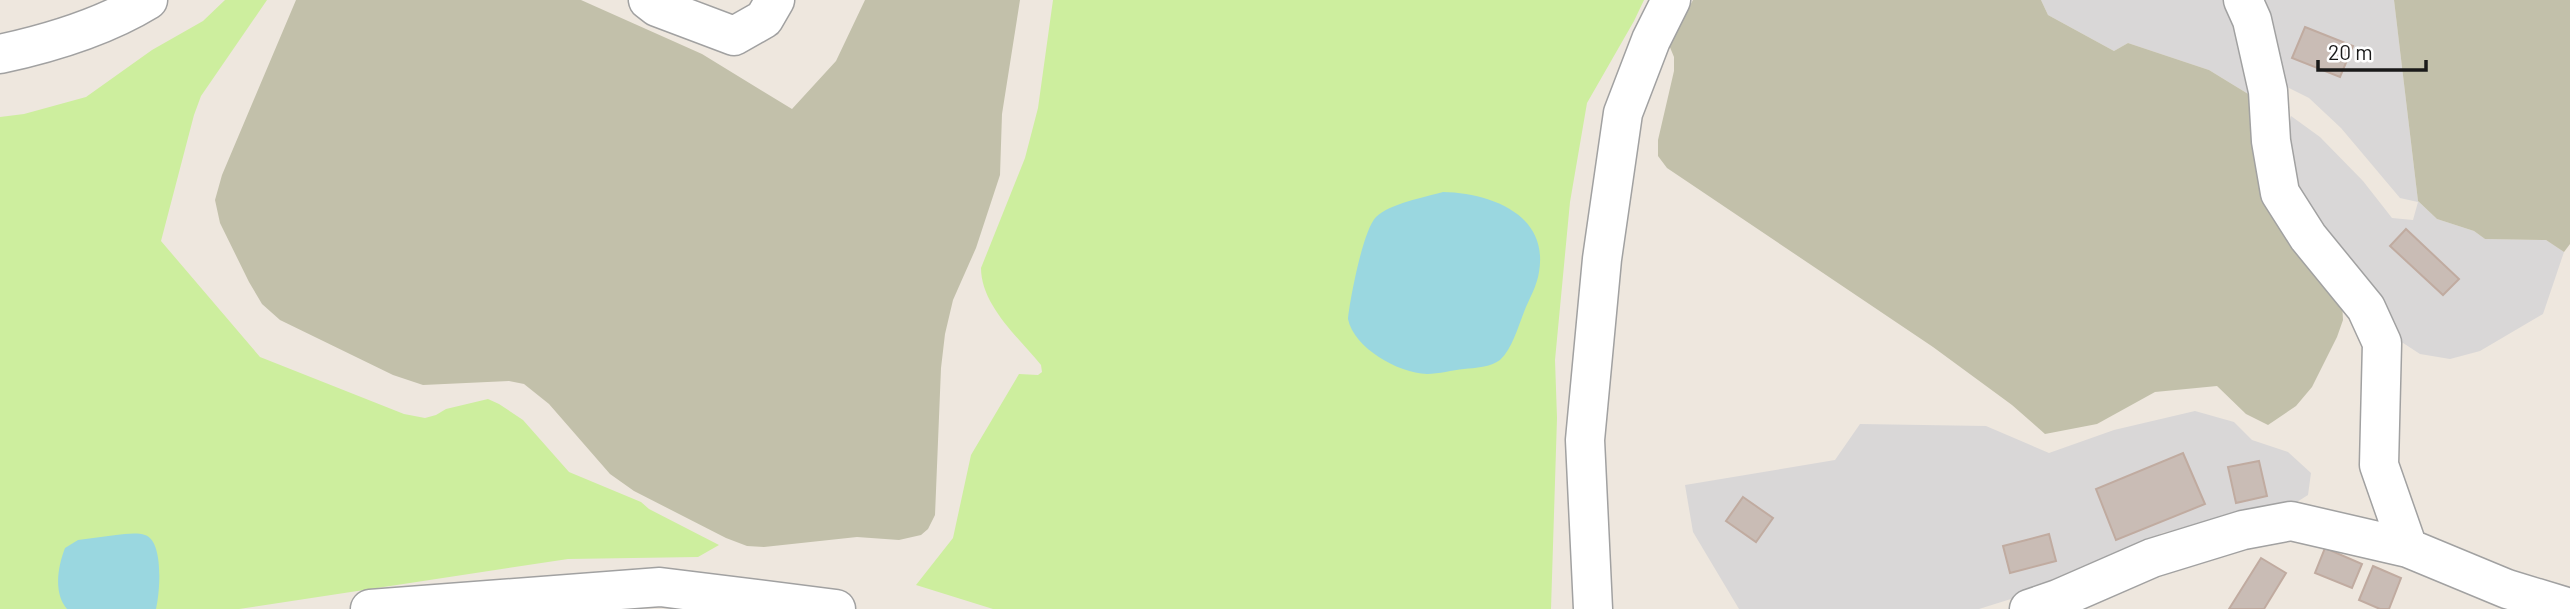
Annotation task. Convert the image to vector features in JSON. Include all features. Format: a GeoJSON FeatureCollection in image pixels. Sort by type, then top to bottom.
{"type":"FeatureCollection","features":[{"type":"Feature","properties":{"kind":"street"},"geometry":{"type":"LineString","coordinates":[[0,54],[29,48],[120,17],[148,0]]}},
{"type":"Feature","properties":{"kind":"street"},"geometry":{"type":"LineString","coordinates":[[648,0],[657,7],[734,36],[764,19],[775,0]]}},
{"type":"Feature","properties":{"kind":"street"},"geometry":{"type":"LineString","coordinates":[[1592,609],[1585,440],[1602,259],[1623,113],[1651,40],[1671,0]]}},
{"type":"Feature","properties":{"kind":"street"},"geometry":{"type":"LineString","coordinates":[[2243,0],[2252,20],[2268,91],[2271,141],[2280,193],[2308,237],[2366,308],[2382,343],[2378,465],[2407,548]]}},
{"type":"Feature","properties":{"kind":"street"},"geometry":{"type":"LineString","coordinates":[[2029,609],[2152,558],[2243,530],[2291,521],[2407,548],[2507,589],[2570,608]]}},
{"type":"Feature","properties":{"kind":"street"},"geometry":{"type":"LineString","coordinates":[[370,609],[660,587],[836,609]]}},
{"type":"Feature","properties":{"kind":"shaded area"},"geometry":{"type":"Polygon","coordinates":[[[296,0],[581,0],[702,54],[792,109],[836,61],[865,0],[1020,0],[1002,114],[1000,175],[976,248],[953,300],[945,334],[941,368],[935,515],[928,529],[921,535],[899,540],[857,537],[764,547],[747,546],[634,491],[610,474],[549,404],[524,384],[509,381],[423,385],[393,375],[280,320],[262,304],[249,282],[220,223],[215,200],[222,175],[296,0]]]}},
{"type":"Feature","properties":{"kind":"shaded area"},"geometry":{"type":"Polygon","coordinates":[[[1693,0],[2041,0],[2048,15],[2114,51],[2128,43],[2209,70],[2258,100],[2342,300],[2343,320],[2312,387],[2296,406],[2268,425],[2246,414],[2217,386],[2155,392],[2097,424],[2045,434],[2012,405],[1933,347],[1667,168],[1658,156],[1658,140],[1674,71],[1674,57],[1669,45],[1693,0]]]}},
{"type":"Feature","properties":{"kind":"shaded area"},"geometry":{"type":"Polygon","coordinates":[[[2041,0],[2229,0],[2258,100],[2209,70],[2128,43],[2114,51],[2048,15],[2041,0]]]}},
{"type":"Feature","properties":{"kind":"shaded area"},"geometry":{"type":"Polygon","coordinates":[[[2259,0],[2394,0],[2418,201],[2437,219],[2474,231],[2485,239],[2546,240],[2564,252],[2543,314],[2480,351],[2450,359],[2420,354],[2397,339],[2291,192],[2286,144],[2291,116],[2320,137],[2363,181],[2392,218],[2413,220],[2418,202],[2400,198],[2341,128],[2309,98],[2281,84],[2259,0]]]}},
{"type":"Feature","properties":{"kind":"shaded area"},"geometry":{"type":"Polygon","coordinates":[[[2394,0],[2570,0],[2570,244],[2564,252],[2546,240],[2485,239],[2474,231],[2437,219],[2418,201],[2394,0]]]}},
{"type":"Feature","properties":{"kind":"shaded area"},"geometry":{"type":"Polygon","coordinates":[[[2195,411],[2234,422],[2252,440],[2288,452],[2311,473],[2308,495],[2284,510],[2162,533],[2127,553],[2030,593],[1979,609],[1739,609],[1693,532],[1685,485],[1835,460],[1860,424],[1986,426],[2049,453],[2114,430],[2195,411]]]}},
{"type":"Feature","properties":{"kind":"green space"},"geometry":{"type":"Polygon","coordinates":[[[225,0],[267,0],[201,96],[161,241],[260,357],[404,414],[425,418],[446,409],[488,399],[523,420],[569,472],[641,502],[649,509],[719,545],[698,557],[568,559],[239,609],[0,609],[0,117],[24,114],[86,97],[152,50],[203,21],[225,0]]]}},
{"type":"Feature","properties":{"kind":"green space"},"geometry":{"type":"Polygon","coordinates":[[[1053,0],[1644,0],[1587,103],[1570,202],[1555,360],[1557,418],[1551,609],[993,609],[916,585],[953,538],[971,455],[1019,374],[1038,375],[1042,372],[1041,365],[994,308],[987,295],[981,268],[1025,158],[1038,108],[1053,0]]]}},
{"type":"Feature","properties":{"kind":"water"},"geometry":{"type":"Polygon","coordinates":[[[1443,192],[1461,193],[1497,202],[1525,221],[1535,235],[1540,252],[1539,272],[1514,338],[1500,360],[1483,367],[1416,373],[1391,364],[1368,349],[1352,330],[1348,319],[1362,250],[1376,217],[1398,205],[1443,192]]]}},
{"type":"Feature","properties":{"kind":"water"},"geometry":{"type":"Polygon","coordinates":[[[135,533],[151,539],[159,568],[156,609],[67,609],[58,587],[60,563],[65,548],[78,540],[135,533]]]}},
{"type":"Feature","properties":{"kind":"building"},"geometry":{"type":"Polygon","coordinates":[[[2305,27],[2353,46],[2340,77],[2292,58],[2305,27]]]}},
{"type":"Feature","properties":{"kind":"building"},"geometry":{"type":"Polygon","coordinates":[[[2406,229],[2459,279],[2443,295],[2390,246],[2406,229]]]}},
{"type":"Feature","properties":{"kind":"building"},"geometry":{"type":"Polygon","coordinates":[[[2183,453],[2205,504],[2116,540],[2096,489],[2183,453]]]}},
{"type":"Feature","properties":{"kind":"building"},"geometry":{"type":"Polygon","coordinates":[[[2259,461],[2267,496],[2236,503],[2228,467],[2259,461]]]}},
{"type":"Feature","properties":{"kind":"building"},"geometry":{"type":"Polygon","coordinates":[[[1743,497],[1773,518],[1756,542],[1726,521],[1743,497]]]}},
{"type":"Feature","properties":{"kind":"building"},"geometry":{"type":"Polygon","coordinates":[[[2049,534],[2056,561],[2010,573],[2003,546],[2049,534]]]}},
{"type":"Feature","properties":{"kind":"building"},"geometry":{"type":"Polygon","coordinates":[[[2325,548],[2362,564],[2352,588],[2315,573],[2325,548]]]}},
{"type":"Feature","properties":{"kind":"building"},"geometry":{"type":"Polygon","coordinates":[[[2261,558],[2286,573],[2264,609],[2229,609],[2261,558]]]}},
{"type":"Feature","properties":{"kind":"building"},"geometry":{"type":"Polygon","coordinates":[[[2373,566],[2401,578],[2389,609],[2380,609],[2359,600],[2373,566]]]}}]}
